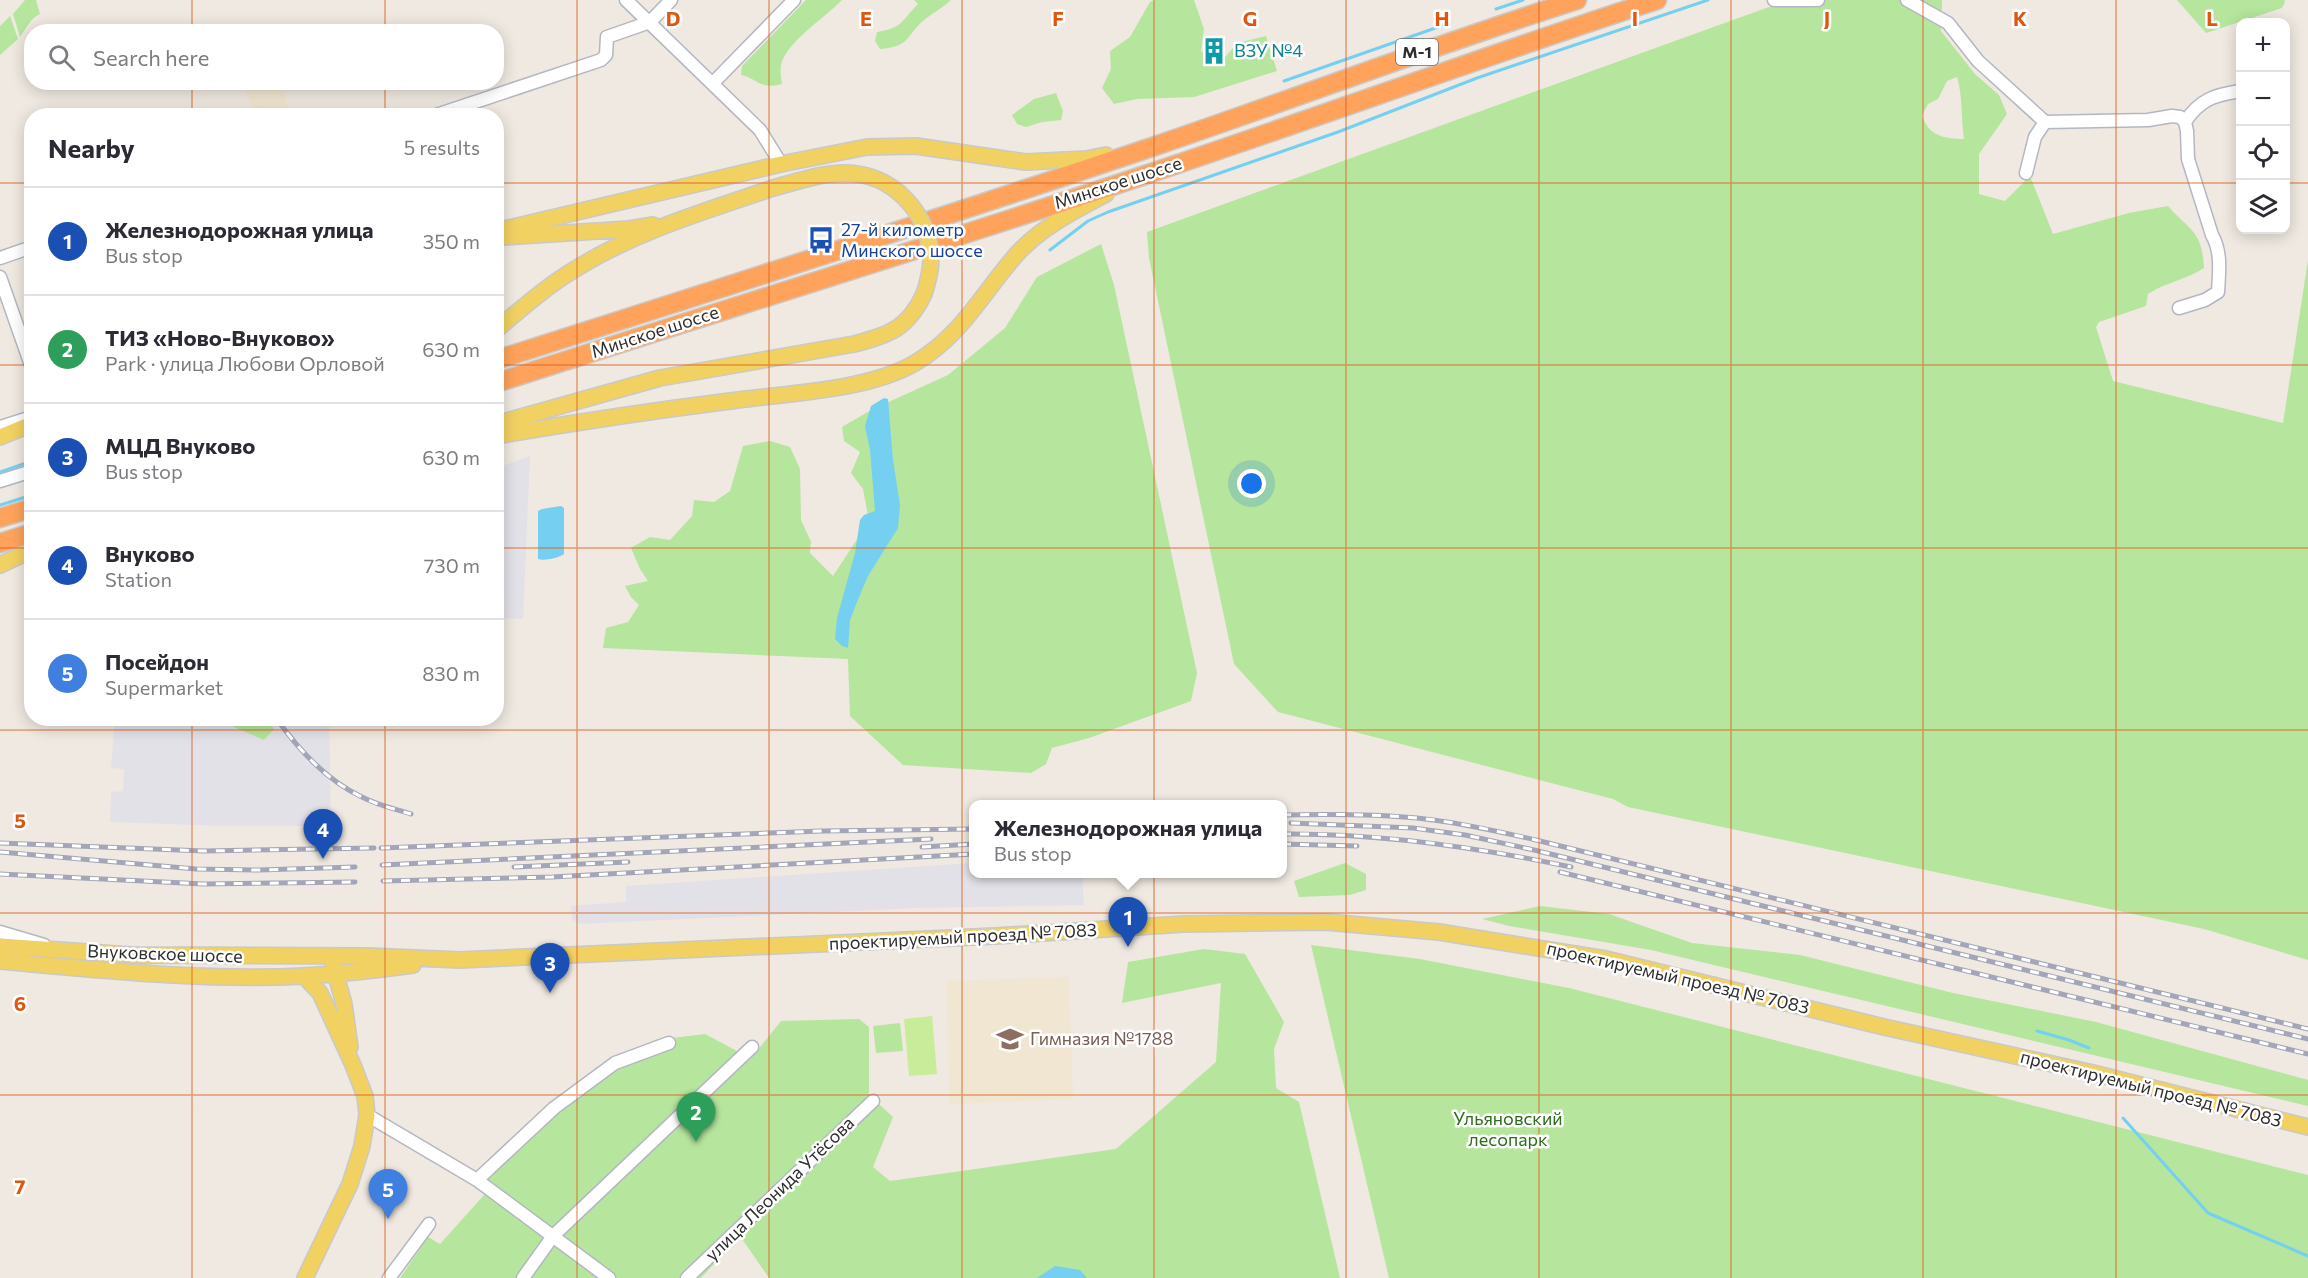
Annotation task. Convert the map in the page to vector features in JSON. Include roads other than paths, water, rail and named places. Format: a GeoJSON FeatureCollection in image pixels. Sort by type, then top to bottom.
{"type":"FeatureCollection","features":[{"type":"Feature","properties":{"kind":"highway","name":"Минское шоссе"},"geometry":{"type":"LineString","coordinates":[[504,357],[1154,146],[1440,44],[1577,0]]}},
{"type":"Feature","properties":{"kind":"highway","name":"Минское шоссе"},"geometry":{"type":"LineString","coordinates":[[504,380],[1142,176],[1503,50],[1656,0]]}},
{"type":"Feature","properties":{"kind":"highway"},"geometry":{"type":"LineString","coordinates":[[0,519],[24,511]]}},
{"type":"Feature","properties":{"kind":"highway"},"geometry":{"type":"LineString","coordinates":[[0,543],[24,536]]}},
{"type":"Feature","properties":{"kind":"main road"},"geometry":{"type":"LineString","coordinates":[[504,229],[781,164],[858,149],[891,145],[916,146],[1026,162],[1086,159],[1154,146]]}},
{"type":"Feature","properties":{"kind":"main road"},"geometry":{"type":"LineString","coordinates":[[504,323],[576,268],[619,245],[679,220],[773,188],[828,174],[845,173],[870,177],[893,188],[917,212],[930,243],[931,260],[924,294],[909,320],[879,338],[660,378],[504,422]]}},
{"type":"Feature","properties":{"kind":"main road"},"geometry":{"type":"LineString","coordinates":[[504,435],[610,417],[836,387],[894,374],[949,339],[1016,255],[1042,232],[1075,210],[1142,176]]}},
{"type":"Feature","properties":{"kind":"main road"},"geometry":{"type":"LineString","coordinates":[[504,237],[629,229],[679,220]]}},
{"type":"Feature","properties":{"kind":"main road"},"geometry":{"type":"LineString","coordinates":[[0,437],[24,427]]}},
{"type":"Feature","properties":{"kind":"main road"},"geometry":{"type":"LineString","coordinates":[[0,565],[24,554]]}},
{"type":"Feature","properties":{"kind":"main road","name":"проектируемый проезд № 7083"},"geometry":{"type":"LineString","coordinates":[[329,973],[460,960],[871,942],[1207,923],[1326,922],[1439,932],[1539,947],[1646,968],[1884,1027],[2093,1073],[2308,1127]]}},
{"type":"Feature","properties":{"kind":"main road","name":"Внуковское шоссе"},"geometry":{"type":"LineString","coordinates":[[0,946],[193,957],[330,957]]}},
{"type":"Feature","properties":{"kind":"main road"},"geometry":{"type":"LineString","coordinates":[[320,993],[329,973],[330,957]]}},
{"type":"Feature","properties":{"kind":"main road","name":"проектируемый проезд № 7083"},"geometry":{"type":"LineString","coordinates":[[330,957],[460,960]]}},
{"type":"Feature","properties":{"kind":"main road","name":"Внуковское шоссе"},"geometry":{"type":"LineString","coordinates":[[0,961],[155,973],[304,976],[329,973]]}},
{"type":"Feature","properties":{"kind":"main road"},"geometry":{"type":"LineString","coordinates":[[329,973],[344,1004],[353,1065]]}},
{"type":"Feature","properties":{"kind":"main road"},"geometry":{"type":"LineString","coordinates":[[304,976],[320,993],[353,1065],[365,1096],[367,1115],[362,1146],[350,1184],[305,1278]]}},
{"type":"Feature","properties":{"kind":"street"},"geometry":{"type":"LineString","coordinates":[[626,0],[760,130],[781,164]]}},
{"type":"Feature","properties":{"kind":"street"},"geometry":{"type":"LineString","coordinates":[[635,0],[650,22]]}},
{"type":"Feature","properties":{"kind":"street"},"geometry":{"type":"LineString","coordinates":[[457,108],[601,60],[606,55],[607,37],[650,22],[671,0]]}},
{"type":"Feature","properties":{"kind":"street"},"geometry":{"type":"LineString","coordinates":[[713,83],[794,0]]}},
{"type":"Feature","properties":{"kind":"street"},"geometry":{"type":"LineString","coordinates":[[1774,0],[1818,0]]}},
{"type":"Feature","properties":{"kind":"street"},"geometry":{"type":"LineString","coordinates":[[1907,0],[1948,23],[1978,61],[2045,122],[2148,120],[2172,116],[2180,117],[2185,122],[2188,159],[2212,235],[2218,246],[2219,269],[2218,292],[2205,300],[2179,308]]}},
{"type":"Feature","properties":{"kind":"street"},"geometry":{"type":"LineString","coordinates":[[2185,122],[2193,110],[2214,96],[2236,92]]}},
{"type":"Feature","properties":{"kind":"street"},"geometry":{"type":"LineString","coordinates":[[2026,173],[2035,137],[2045,122]]}},
{"type":"Feature","properties":{"kind":"street"},"geometry":{"type":"LineString","coordinates":[[0,258],[24,250]]}},
{"type":"Feature","properties":{"kind":"street"},"geometry":{"type":"LineString","coordinates":[[0,277],[24,345]]}},
{"type":"Feature","properties":{"kind":"street"},"geometry":{"type":"LineString","coordinates":[[0,427],[24,420]]}},
{"type":"Feature","properties":{"kind":"street"},"geometry":{"type":"LineString","coordinates":[[0,482],[24,474]]}},
{"type":"Feature","properties":{"kind":"street"},"geometry":{"type":"LineString","coordinates":[[0,932],[62,951]]}},
{"type":"Feature","properties":{"kind":"street"},"geometry":{"type":"LineString","coordinates":[[477,1180],[555,1108],[615,1063],[669,1043]]}},
{"type":"Feature","properties":{"kind":"street"},"geometry":{"type":"LineString","coordinates":[[523,1278],[554,1236],[752,1047]]}},
{"type":"Feature","properties":{"kind":"street","name":"улица Леонида Утёсова"},"geometry":{"type":"LineString","coordinates":[[687,1278],[873,1101]]}},
{"type":"Feature","properties":{"kind":"street"},"geometry":{"type":"LineString","coordinates":[[367,1115],[477,1180],[609,1278]]}},
{"type":"Feature","properties":{"kind":"street"},"geometry":{"type":"LineString","coordinates":[[389,1278],[429,1224]]}},
{"type":"Feature","properties":{"kind":"water"},"geometry":{"type":"Polygon","coordinates":[[[884,398],[888,399],[893,460],[900,505],[898,528],[868,576],[859,597],[850,620],[848,648],[835,639],[837,618],[855,553],[860,520],[864,515],[875,511],[870,450],[865,426],[871,406],[884,398]]]}},
{"type":"Feature","properties":{"kind":"water"},"geometry":{"type":"Polygon","coordinates":[[[561,506],[564,508],[564,554],[551,559],[538,559],[538,511],[561,506]]]}},
{"type":"Feature","properties":{"kind":"water"},"geometry":{"type":"Polygon","coordinates":[[[1055,1266],[1080,1270],[1087,1278],[1037,1278],[1055,1266]]]}},
{"type":"Feature","properties":{"kind":"waterway"},"geometry":{"type":"LineString","coordinates":[[1496,9],[1523,0]]}},
{"type":"Feature","properties":{"kind":"waterway"},"geometry":{"type":"LineString","coordinates":[[1050,250],[1088,221],[1108,212],[1338,132],[1477,78],[1708,0]]}},
{"type":"Feature","properties":{"kind":"waterway"},"geometry":{"type":"LineString","coordinates":[[1284,81],[1444,25]]}},
{"type":"Feature","properties":{"kind":"waterway"},"geometry":{"type":"LineString","coordinates":[[0,472],[24,464]]}},
{"type":"Feature","properties":{"kind":"waterway"},"geometry":{"type":"LineString","coordinates":[[0,505],[24,498]]}},
{"type":"Feature","properties":{"kind":"waterway"},"geometry":{"type":"LineString","coordinates":[[2037,1031],[2089,1048]]}},
{"type":"Feature","properties":{"kind":"waterway"},"geometry":{"type":"LineString","coordinates":[[2123,1118],[2208,1213],[2308,1256]]}},
{"type":"Feature","properties":{"kind":"railway"},"geometry":{"type":"LineString","coordinates":[[282,726],[304,753],[337,782],[368,800],[411,814]]}},
{"type":"Feature","properties":{"kind":"railway"},"geometry":{"type":"LineString","coordinates":[[1287,815],[1417,818],[1492,830],[2308,1029]]}},
{"type":"Feature","properties":{"kind":"railway"},"geometry":{"type":"LineString","coordinates":[[1291,823],[1413,828],[1465,835],[2308,1039]]}},
{"type":"Feature","properties":{"kind":"railway"},"geometry":{"type":"LineString","coordinates":[[381,848],[822,831],[969,829]]}},
{"type":"Feature","properties":{"kind":"railway"},"geometry":{"type":"LineString","coordinates":[[1287,834],[1355,836],[1427,843],[1499,853],[1571,867]]}},
{"type":"Feature","properties":{"kind":"railway"},"geometry":{"type":"LineString","coordinates":[[382,865],[931,839]]}},
{"type":"Feature","properties":{"kind":"railway"},"geometry":{"type":"LineString","coordinates":[[0,843],[204,851],[374,848]]}},
{"type":"Feature","properties":{"kind":"railway"},"geometry":{"type":"LineString","coordinates":[[922,847],[969,844]]}},
{"type":"Feature","properties":{"kind":"railway"},"geometry":{"type":"LineString","coordinates":[[1287,844],[1357,846]]}},
{"type":"Feature","properties":{"kind":"railway"},"geometry":{"type":"LineString","coordinates":[[0,852],[196,869],[355,867]]}},
{"type":"Feature","properties":{"kind":"railway"},"geometry":{"type":"LineString","coordinates":[[383,881],[552,877],[969,854]]}},
{"type":"Feature","properties":{"kind":"railway"},"geometry":{"type":"LineString","coordinates":[[514,867],[628,862]]}},
{"type":"Feature","properties":{"kind":"railway"},"geometry":{"type":"LineString","coordinates":[[1560,872],[2308,1054]]}},
{"type":"Feature","properties":{"kind":"railway"},"geometry":{"type":"LineString","coordinates":[[0,874],[204,884],[355,882]]}},
{"type":"Feature","properties":{"kind":"place","name":"ВЗУ №4"},"geometry":{"type":"Point","coordinates":[1214,51]}},
{"type":"Feature","properties":{"kind":"place","name":"27-й километр Минского шоссе"},"geometry":{"type":"Point","coordinates":[821,240]}},
{"type":"Feature","properties":{"kind":"place","name":"Внуково"},"geometry":{"type":"Point","coordinates":[323,859]}},
{"type":"Feature","properties":{"kind":"place","name":"Железнодорожная улица"},"geometry":{"type":"Point","coordinates":[1128,947]}},
{"type":"Feature","properties":{"kind":"place","name":"МЦД Внуково"},"geometry":{"type":"Point","coordinates":[550,993]}},
{"type":"Feature","properties":{"kind":"place","name":"Гимназия №1788"},"geometry":{"type":"Point","coordinates":[1010,1039]}},
{"type":"Feature","properties":{"kind":"place","name":"ТИЗ «Ново-Внуково»"},"geometry":{"type":"Point","coordinates":[696,1142]}},
{"type":"Feature","properties":{"kind":"place","name":"Посейдон"},"geometry":{"type":"Point","coordinates":[388,1219]}},
{"type":"Feature","properties":{"kind":"park label","name":"Ульяновский лесопарк"},"geometry":{"type":"Point","coordinates":[1508,1129]}}]}
